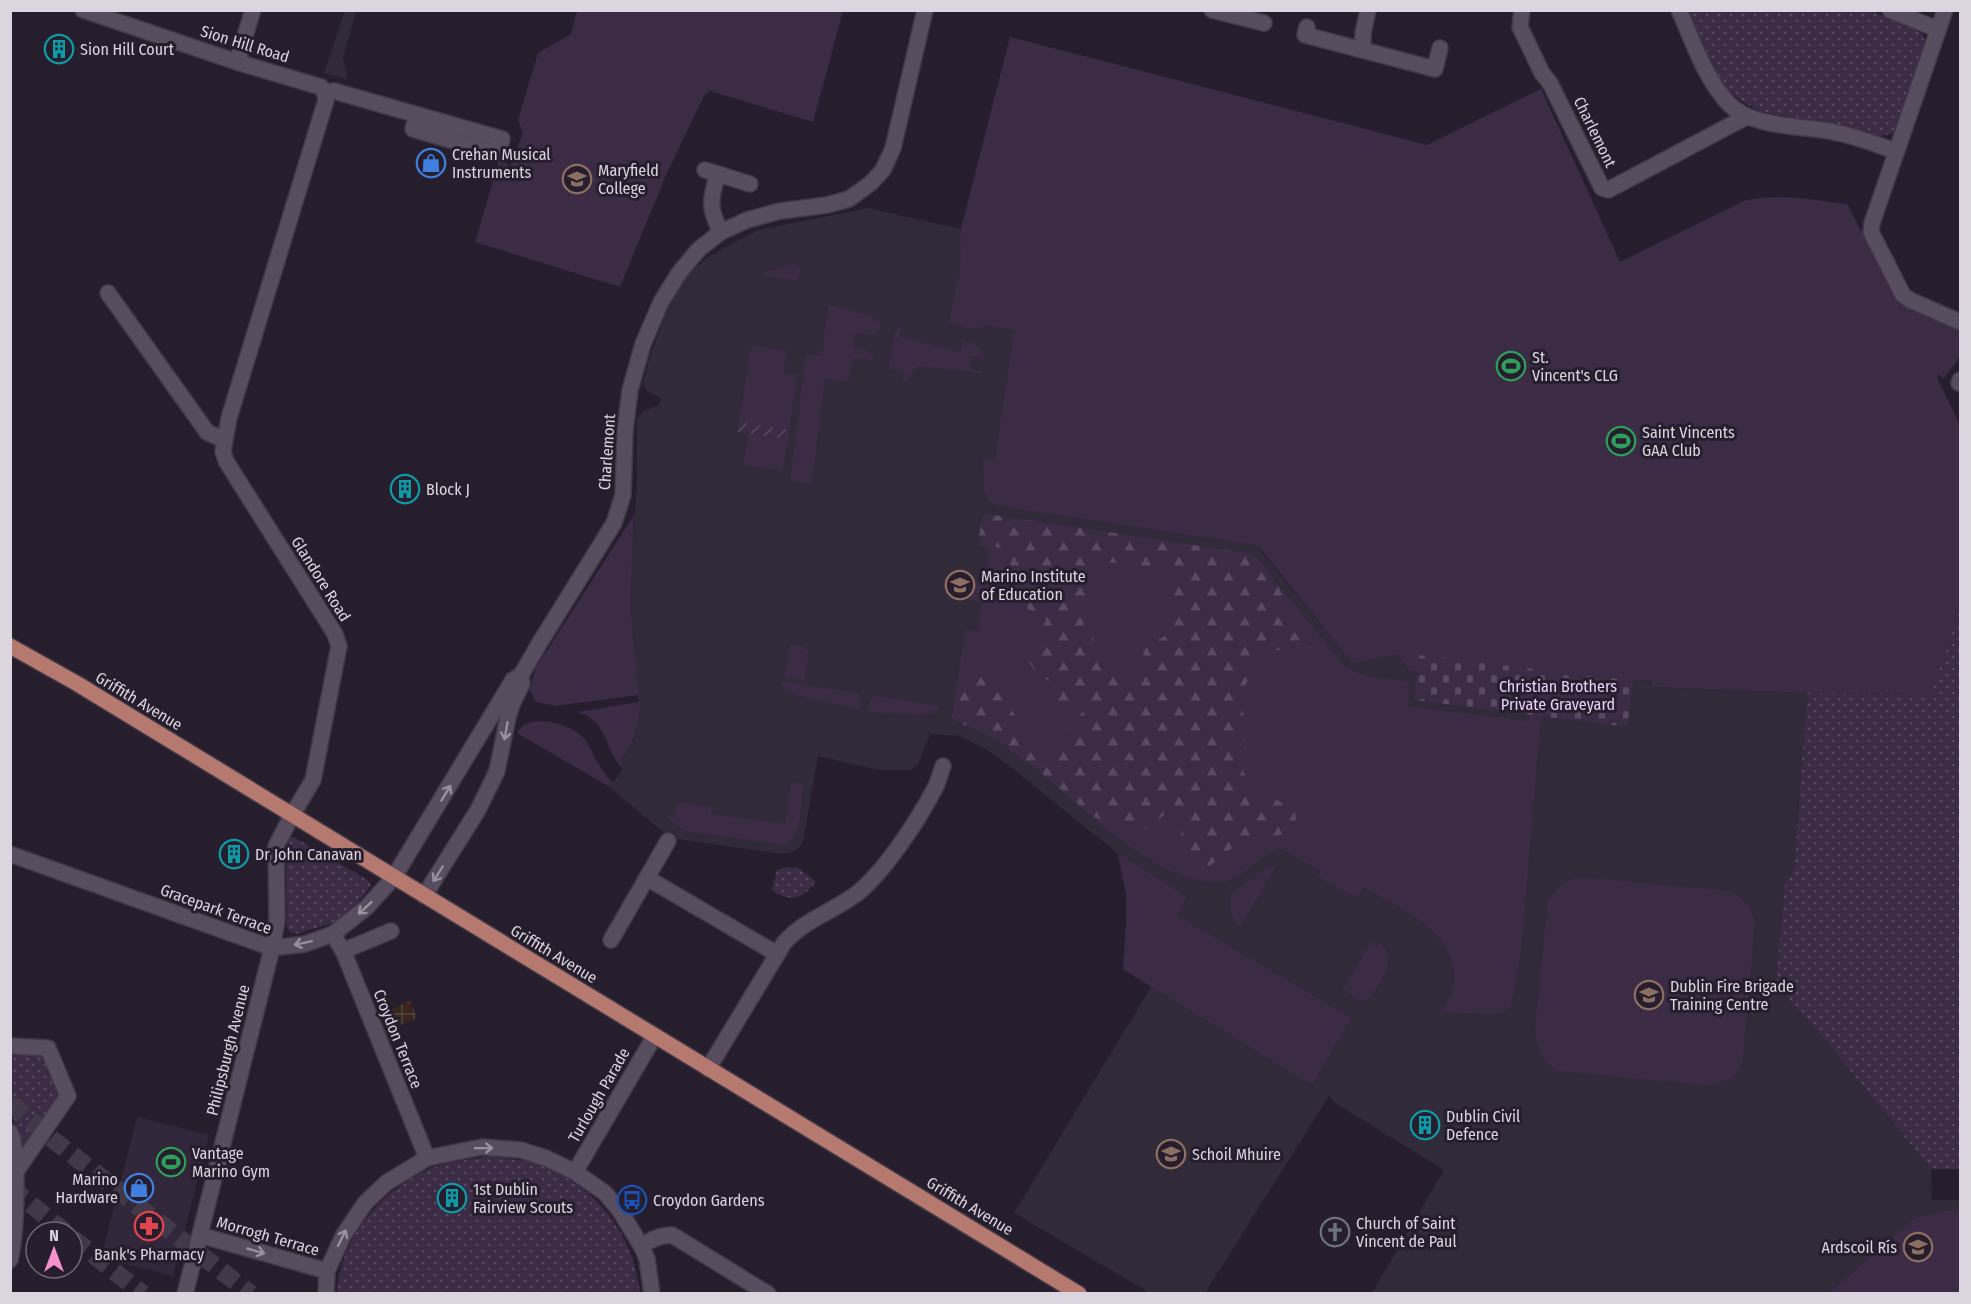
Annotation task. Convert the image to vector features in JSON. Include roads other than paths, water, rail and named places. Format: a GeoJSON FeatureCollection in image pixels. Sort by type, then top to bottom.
{"type":"FeatureCollection","features":[{"type":"Feature","properties":{"kind":"main road","name":"Griffith Avenue"},"geometry":{"type":"LineString","coordinates":[[10,646],[86,689],[1079,1293]]}},
{"type":"Feature","properties":{"kind":"street","name":"Sion Hill Road"},"geometry":{"type":"LineString","coordinates":[[83,10],[101,14],[237,62],[321,87],[325,93],[334,91],[502,139],[498,154],[412,129],[417,115]]}},
{"type":"Feature","properties":{"kind":"street"},"geometry":{"type":"LineString","coordinates":[[237,62],[253,10]]}},
{"type":"Feature","properties":{"kind":"street","name":"Charlemont"},"geometry":{"type":"LineString","coordinates":[[394,877],[513,680],[521,675],[614,523],[624,488],[626,420],[630,390],[643,344],[661,302],[679,273],[699,249],[721,232],[747,219],[849,199],[871,183],[883,170],[893,148],[925,10]]}},
{"type":"Feature","properties":{"kind":"street"},"geometry":{"type":"LineString","coordinates":[[1363,50],[1363,33],[1368,10]]}},
{"type":"Feature","properties":{"kind":"street","name":"Charlemont"},"geometry":{"type":"LineString","coordinates":[[1522,10],[1520,27],[1602,188],[1608,190],[1746,117]]}},
{"type":"Feature","properties":{"kind":"street"},"geometry":{"type":"LineString","coordinates":[[1679,10],[1715,86],[1729,105],[1746,117],[1840,133],[1896,151]]}},
{"type":"Feature","properties":{"kind":"street"},"geometry":{"type":"LineString","coordinates":[[1890,10],[1937,29]]}},
{"type":"Feature","properties":{"kind":"street"},"geometry":{"type":"LineString","coordinates":[[1945,10],[1896,151],[1871,232],[1903,295],[1960,322]]}},
{"type":"Feature","properties":{"kind":"street"},"geometry":{"type":"LineString","coordinates":[[1222,12],[1264,23]]}},
{"type":"Feature","properties":{"kind":"street"},"geometry":{"type":"LineString","coordinates":[[1308,27],[1305,35],[1435,69],[1440,48]]}},
{"type":"Feature","properties":{"kind":"street","name":"Glandore Road"},"geometry":{"type":"LineString","coordinates":[[292,815],[313,780],[339,646],[335,634],[226,461],[223,451],[236,396],[326,100],[325,93]]}},
{"type":"Feature","properties":{"kind":"street"},"geometry":{"type":"LineString","coordinates":[[721,232],[712,215],[712,172],[750,184]]}},
{"type":"Feature","properties":{"kind":"street"},"geometry":{"type":"LineString","coordinates":[[108,293],[207,432],[224,440]]}},
{"type":"Feature","properties":{"kind":"street","name":"Charlemont"},"geometry":{"type":"LineString","coordinates":[[424,896],[478,810],[497,771],[511,709],[522,684],[521,675]]}},
{"type":"Feature","properties":{"kind":"street"},"geometry":{"type":"LineString","coordinates":[[708,1069],[777,954],[794,931],[853,897],[871,881],[899,846],[936,787],[943,766]]}},
{"type":"Feature","properties":{"kind":"street","name":"Philipsburgh Avenue"},"geometry":{"type":"LineString","coordinates":[[185,1293],[272,948],[277,920],[276,846],[292,815]]}},
{"type":"Feature","properties":{"kind":"street"},"geometry":{"type":"LineString","coordinates":[[611,940],[668,841]]}},
{"type":"Feature","properties":{"kind":"street","name":"Gracepark Terrace"},"geometry":{"type":"LineString","coordinates":[[10,854],[272,948],[305,944],[333,934],[367,907],[394,877]]}},
{"type":"Feature","properties":{"kind":"street"},"geometry":{"type":"LineString","coordinates":[[647,878],[777,954]]}},
{"type":"Feature","properties":{"kind":"street"},"geometry":{"type":"LineString","coordinates":[[343,951],[391,931]]}},
{"type":"Feature","properties":{"kind":"street","name":"Croydon Terrace"},"geometry":{"type":"LineString","coordinates":[[333,934],[343,951],[427,1158]]}},
{"type":"Feature","properties":{"kind":"street","name":"Turlough Parade"},"geometry":{"type":"LineString","coordinates":[[575,1172],[654,1036]]}},
{"type":"Feature","properties":{"kind":"street"},"geometry":{"type":"LineString","coordinates":[[10,1046],[48,1048],[68,1096],[16,1170]]}},
{"type":"Feature","properties":{"kind":"street"},"geometry":{"type":"LineString","coordinates":[[10,1132],[14,1138],[16,1170],[10,1260]]}},
{"type":"Feature","properties":{"kind":"street"},"geometry":{"type":"LineString","coordinates":[[326,1293],[327,1271],[342,1236],[365,1203],[386,1184],[427,1158],[482,1147],[521,1150],[546,1158],[575,1172],[605,1193],[620,1211],[642,1247],[647,1259],[652,1293]]}},
{"type":"Feature","properties":{"kind":"street","name":"Morrogh Terrace"},"geometry":{"type":"LineString","coordinates":[[200,1235],[327,1271]]}},
{"type":"Feature","properties":{"kind":"street"},"geometry":{"type":"LineString","coordinates":[[642,1247],[648,1241],[661,1235],[672,1235],[768,1293]]}},
{"type":"Feature","properties":{"kind":"tunnel"},"geometry":{"type":"LineString","coordinates":[[10,1103],[52,1139],[251,1294]]}},
{"type":"Feature","properties":{"kind":"tunnel"},"geometry":{"type":"LineString","coordinates":[[10,1187],[50,1220]]}},
{"type":"Feature","properties":{"kind":"tunnel"},"geometry":{"type":"LineString","coordinates":[[84,1247],[143,1294]]}},
{"type":"Feature","properties":{"kind":"place","name":"Sion Hill Court"},"geometry":{"type":"Point","coordinates":[59,49]}},
{"type":"Feature","properties":{"kind":"place","name":"Crehan Musical Instruments"},"geometry":{"type":"Point","coordinates":[431,163]}},
{"type":"Feature","properties":{"kind":"place","name":"Maryfield College"},"geometry":{"type":"Point","coordinates":[577,179]}},
{"type":"Feature","properties":{"kind":"place","name":"St. Vincent's CLG"},"geometry":{"type":"Point","coordinates":[1511,366]}},
{"type":"Feature","properties":{"kind":"place","name":"Saint Vincents GAA Club"},"geometry":{"type":"Point","coordinates":[1621,441]}},
{"type":"Feature","properties":{"kind":"place","name":"Block J"},"geometry":{"type":"Point","coordinates":[405,489]}},
{"type":"Feature","properties":{"kind":"place","name":"Marino Institute of Education"},"geometry":{"type":"Point","coordinates":[960,585]}},
{"type":"Feature","properties":{"kind":"place","name":"Dr John Canavan"},"geometry":{"type":"Point","coordinates":[234,854]}},
{"type":"Feature","properties":{"kind":"place","name":"Dublin Fire Brigade Training Centre"},"geometry":{"type":"Point","coordinates":[1649,995]}},
{"type":"Feature","properties":{"kind":"place","name":"Dublin Civil Defence"},"geometry":{"type":"Point","coordinates":[1425,1125]}},
{"type":"Feature","properties":{"kind":"place","name":"Schoil Mhuire"},"geometry":{"type":"Point","coordinates":[1171,1154]}},
{"type":"Feature","properties":{"kind":"place","name":"Vantage Marino Gym"},"geometry":{"type":"Point","coordinates":[171,1162]}},
{"type":"Feature","properties":{"kind":"place","name":"Marino Hardware"},"geometry":{"type":"Point","coordinates":[139,1188]}},
{"type":"Feature","properties":{"kind":"place","name":"1st Dublin Fairview Scouts"},"geometry":{"type":"Point","coordinates":[452,1198]}},
{"type":"Feature","properties":{"kind":"place","name":"Croydon Gardens"},"geometry":{"type":"Point","coordinates":[632,1200]}},
{"type":"Feature","properties":{"kind":"place","name":"Bank's Pharmacy"},"geometry":{"type":"Point","coordinates":[149,1226]}},
{"type":"Feature","properties":{"kind":"place","name":"Church of Saint Vincent de Paul"},"geometry":{"type":"Point","coordinates":[1335,1232]}},
{"type":"Feature","properties":{"kind":"place","name":"Ardscoil Rís"},"geometry":{"type":"Point","coordinates":[1918,1247]}},
{"type":"Feature","properties":{"kind":"park label","name":"Christian Brothers Private Graveyard"},"geometry":{"type":"Point","coordinates":[1558,695]}}]}
